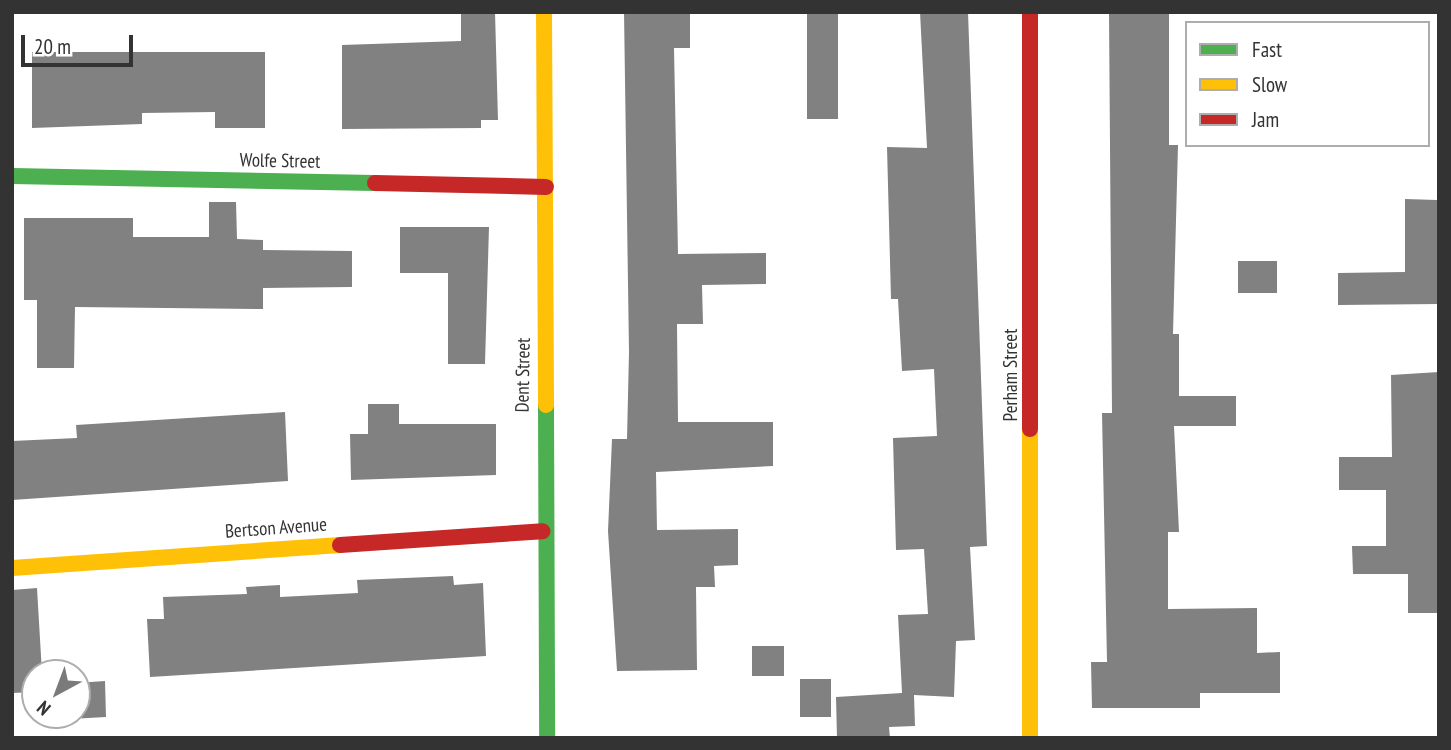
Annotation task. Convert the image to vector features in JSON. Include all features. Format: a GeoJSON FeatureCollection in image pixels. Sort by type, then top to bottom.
{"type":"FeatureCollection","features":[{"type":"Feature","properties":{"kind":"street","name":"Dent Street"},"geometry":{"type":"LineString","coordinates":[[544,12],[546,187],[543,531],[547,738]]}},
{"type":"Feature","properties":{"kind":"street","name":"Perham Street"},"geometry":{"type":"LineString","coordinates":[[1030,12],[1030,738]]}},
{"type":"Feature","properties":{"kind":"street","name":"Wolfe Street"},"geometry":{"type":"LineString","coordinates":[[12,176],[546,187]]}},
{"type":"Feature","properties":{"kind":"street","name":"Bertson Avenue"},"geometry":{"type":"LineString","coordinates":[[12,568],[543,531]]}},
{"type":"Feature","properties":{"kind":"building"},"geometry":{"type":"Polygon","coordinates":[[[461,12],[495,12],[498,120],[481,120],[481,128],[342,129],[342,45],[461,41],[461,12]]]}},
{"type":"Feature","properties":{"kind":"building"},"geometry":{"type":"Polygon","coordinates":[[[624,12],[690,12],[690,48],[674,48],[678,254],[766,253],[766,284],[702,285],[703,324],[677,324],[678,422],[773,422],[773,466],[656,472],[657,530],[738,529],[738,565],[714,566],[715,587],[696,587],[697,670],[617,671],[608,531],[612,439],[627,439],[629,352],[624,12]]]}},
{"type":"Feature","properties":{"kind":"building"},"geometry":{"type":"Polygon","coordinates":[[[807,12],[838,12],[838,119],[807,119],[807,12]]]}},
{"type":"Feature","properties":{"kind":"building"},"geometry":{"type":"Polygon","coordinates":[[[920,12],[968,12],[987,546],[970,547],[975,640],[956,641],[954,697],[914,695],[915,726],[889,727],[890,738],[837,738],[836,697],[902,693],[898,615],[928,614],[924,549],[896,550],[893,438],[937,436],[934,369],[902,371],[898,299],[891,299],[887,147],[927,148],[920,12]]]}},
{"type":"Feature","properties":{"kind":"building"},"geometry":{"type":"Polygon","coordinates":[[[1109,12],[1169,12],[1169,145],[1178,145],[1173,334],[1179,334],[1179,396],[1236,396],[1236,426],[1174,426],[1179,532],[1168,532],[1168,609],[1257,608],[1257,653],[1280,652],[1280,693],[1200,693],[1200,708],[1092,708],[1091,662],[1107,662],[1102,413],[1112,413],[1109,12]]]}},
{"type":"Feature","properties":{"kind":"building"},"geometry":{"type":"Polygon","coordinates":[[[32,52],[265,52],[265,128],[215,128],[215,112],[142,113],[142,124],[32,128],[32,52]]]}},
{"type":"Feature","properties":{"kind":"building"},"geometry":{"type":"Polygon","coordinates":[[[1405,199],[1437,200],[1439,304],[1338,305],[1338,273],[1405,272],[1405,199]]]}},
{"type":"Feature","properties":{"kind":"building"},"geometry":{"type":"Polygon","coordinates":[[[209,202],[236,202],[237,239],[263,240],[263,250],[352,251],[352,287],[263,288],[263,309],[75,307],[74,368],[37,368],[37,300],[24,300],[24,218],[133,218],[133,237],[209,237],[209,202]]]}},
{"type":"Feature","properties":{"kind":"building"},"geometry":{"type":"Polygon","coordinates":[[[400,227],[489,227],[485,364],[448,364],[448,273],[400,273],[400,227]]]}},
{"type":"Feature","properties":{"kind":"building"},"geometry":{"type":"Polygon","coordinates":[[[1238,261],[1277,261],[1277,293],[1238,293],[1238,261]]]}},
{"type":"Feature","properties":{"kind":"building"},"geometry":{"type":"Polygon","coordinates":[[[1439,372],[1439,613],[1408,613],[1408,574],[1353,574],[1352,546],[1386,546],[1386,490],[1339,490],[1339,457],[1392,457],[1391,375],[1439,372]]]}},
{"type":"Feature","properties":{"kind":"building"},"geometry":{"type":"Polygon","coordinates":[[[368,404],[399,404],[399,424],[496,424],[496,475],[351,480],[350,434],[368,434],[368,404]]]}},
{"type":"Feature","properties":{"kind":"building"},"geometry":{"type":"Polygon","coordinates":[[[285,412],[288,481],[12,500],[12,441],[77,438],[76,425],[285,412]]]}},
{"type":"Feature","properties":{"kind":"building"},"geometry":{"type":"Polygon","coordinates":[[[453,576],[454,585],[483,583],[486,656],[150,677],[147,619],[164,619],[163,597],[247,594],[246,587],[280,585],[280,597],[358,593],[357,580],[453,576]]]}},
{"type":"Feature","properties":{"kind":"building"},"geometry":{"type":"Polygon","coordinates":[[[37,588],[41,659],[21,659],[21,693],[12,693],[12,590],[37,588]]]}},
{"type":"Feature","properties":{"kind":"building"},"geometry":{"type":"Polygon","coordinates":[[[752,646],[784,646],[784,676],[752,676],[752,646]]]}},
{"type":"Feature","properties":{"kind":"building"},"geometry":{"type":"Polygon","coordinates":[[[800,679],[831,679],[831,717],[800,717],[800,679]]]}},
{"type":"Feature","properties":{"kind":"building"},"geometry":{"type":"Polygon","coordinates":[[[105,681],[106,717],[91,718],[91,682],[105,681]]]}},
{"type":"Feature","properties":{"kind":"traffic: fast"},"geometry":{"type":"LineString","coordinates":[[12,176],[375,183]]}},
{"type":"Feature","properties":{"kind":"traffic: fast"},"geometry":{"type":"LineString","coordinates":[[546,405],[547,738]]}},
{"type":"Feature","properties":{"kind":"traffic: slow"},"geometry":{"type":"LineString","coordinates":[[544,12],[546,405]]}},
{"type":"Feature","properties":{"kind":"traffic: slow"},"geometry":{"type":"LineString","coordinates":[[1030,429],[1030,738]]}},
{"type":"Feature","properties":{"kind":"traffic: slow"},"geometry":{"type":"LineString","coordinates":[[12,568],[340,545]]}},
{"type":"Feature","properties":{"kind":"traffic: jam"},"geometry":{"type":"LineString","coordinates":[[1030,12],[1030,429]]}},
{"type":"Feature","properties":{"kind":"traffic: jam"},"geometry":{"type":"LineString","coordinates":[[375,183],[546,187]]}},
{"type":"Feature","properties":{"kind":"traffic: jam"},"geometry":{"type":"LineString","coordinates":[[340,545],[543,531]]}}]}
